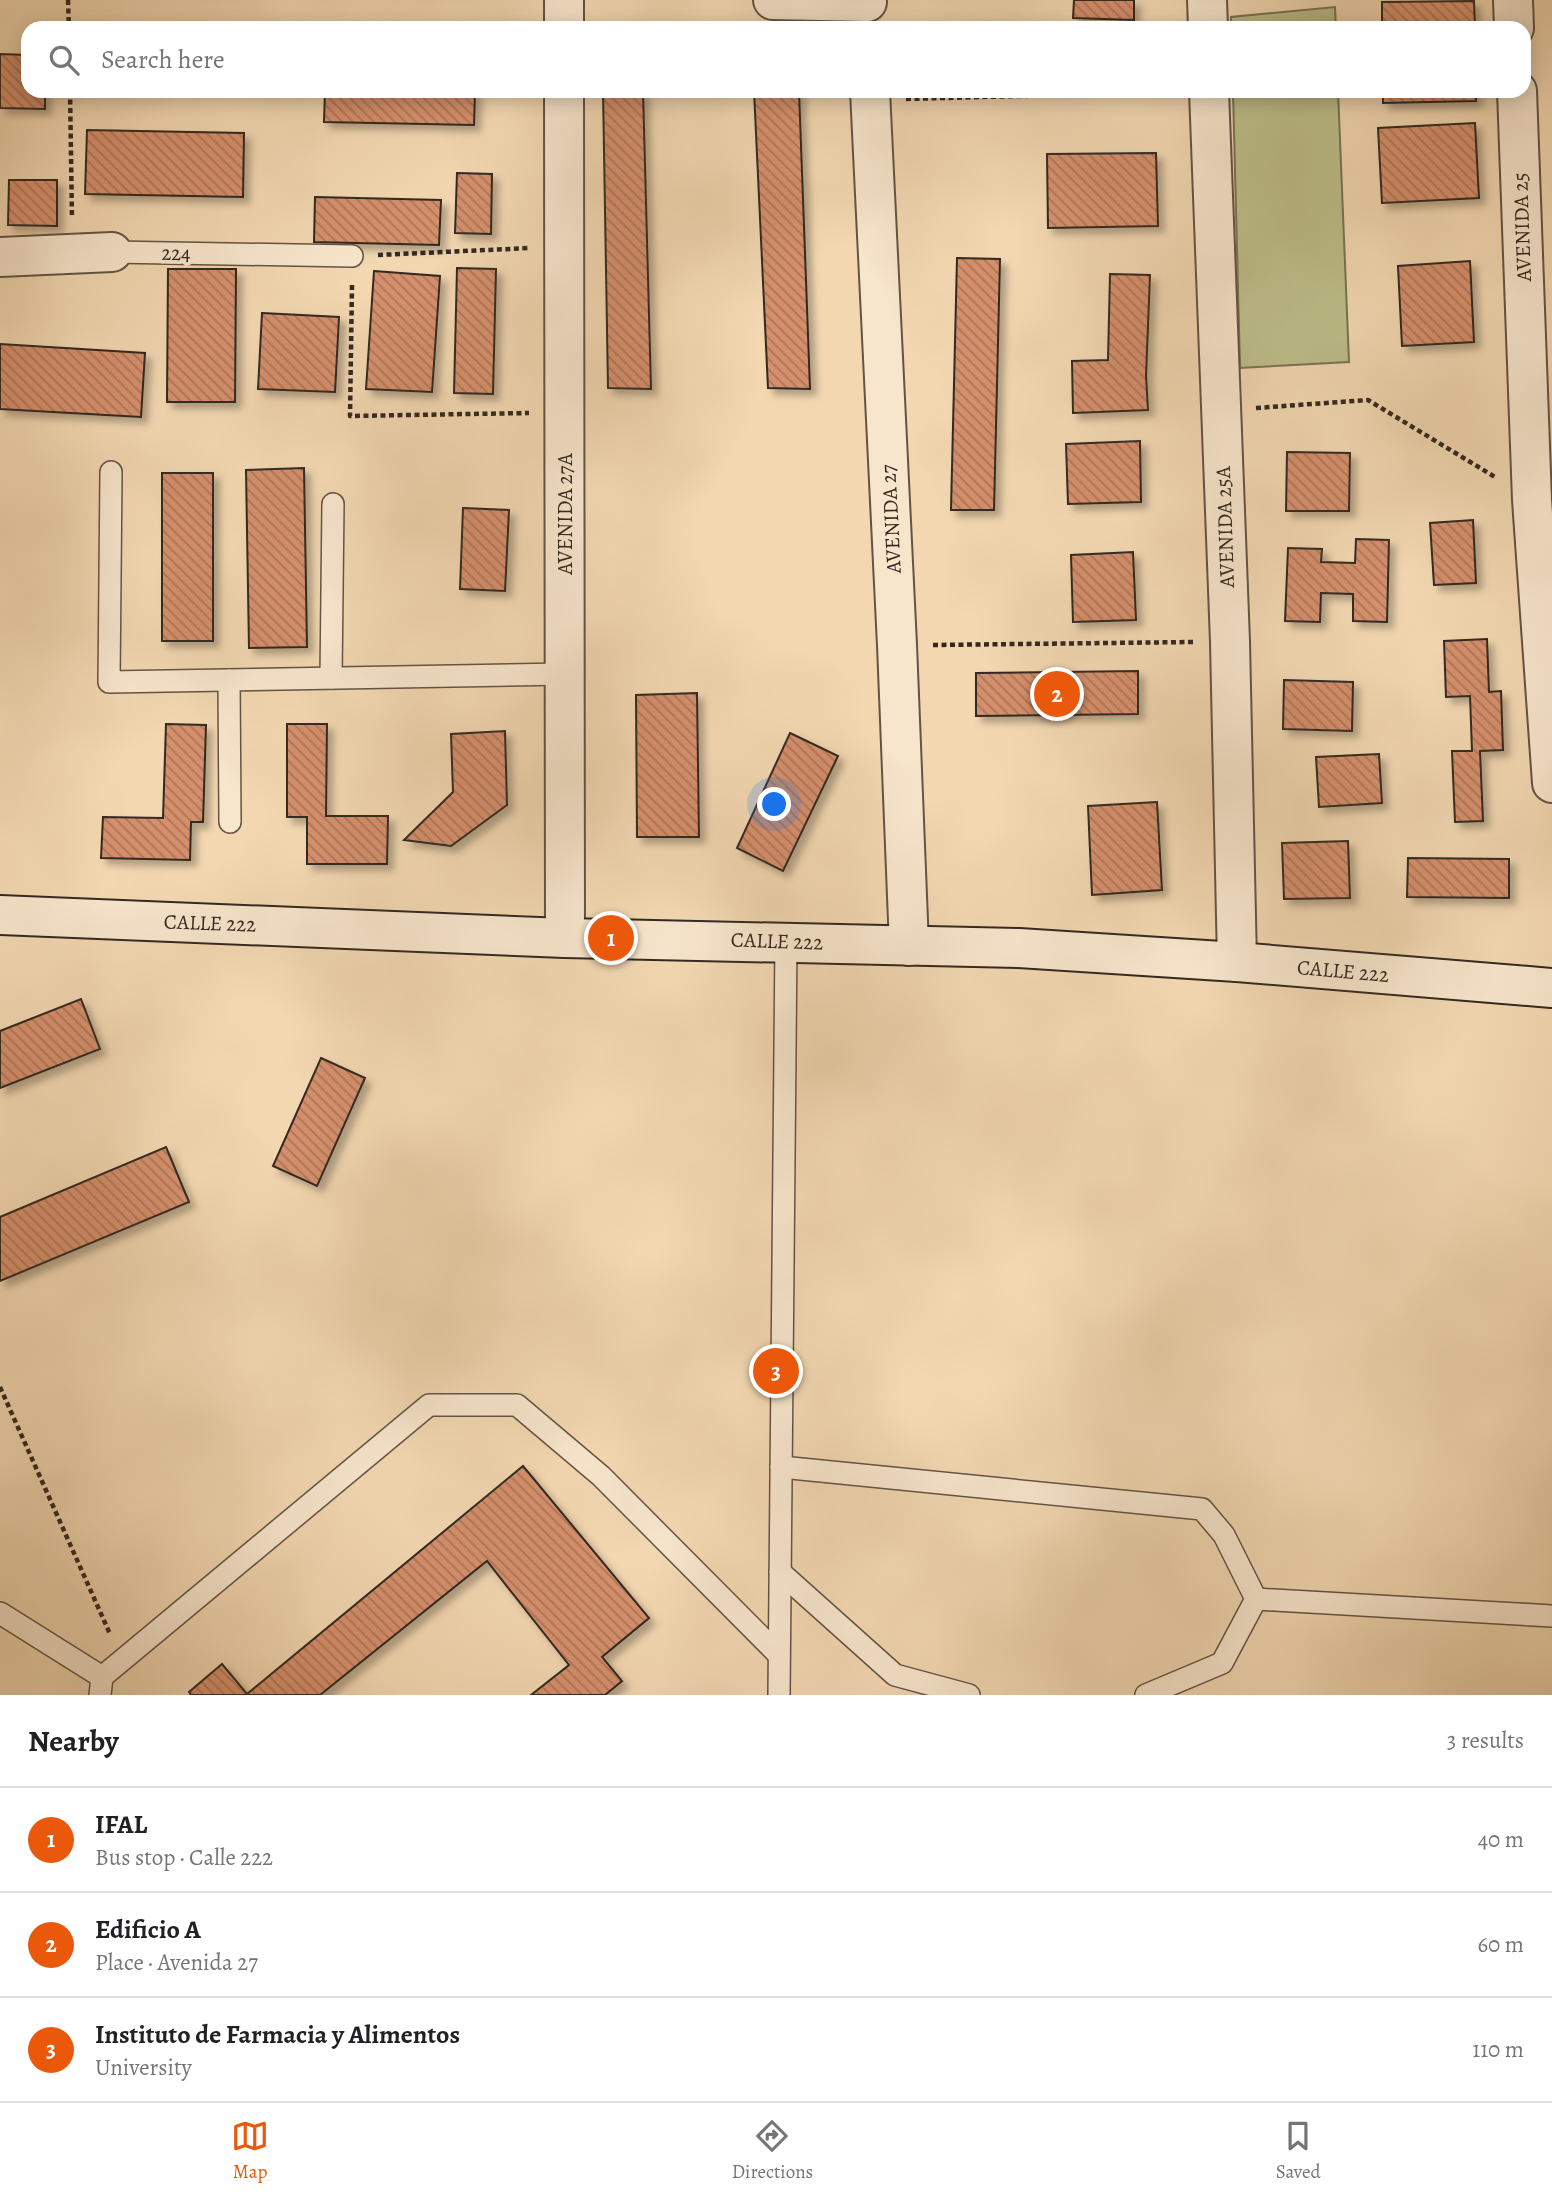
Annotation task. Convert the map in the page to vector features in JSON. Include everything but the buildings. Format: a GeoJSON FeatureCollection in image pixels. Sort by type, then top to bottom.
{"type":"FeatureCollection","features":[{"type":"Feature","properties":{"kind":"street"},"geometry":{"type":"LineString","coordinates":[[564,0],[564,21]]}},
{"type":"Feature","properties":{"kind":"street"},"geometry":{"type":"LineString","coordinates":[[773,0],[867,10]]}},
{"type":"Feature","properties":{"kind":"street"},"geometry":{"type":"LineString","coordinates":[[1207,0],[1208,21]]}},
{"type":"Feature","properties":{"kind":"street"},"geometry":{"type":"LineString","coordinates":[[1513,0],[1514,21]]}},
{"type":"Feature","properties":{"kind":"street","name":"AVENIDA 27A"},"geometry":{"type":"LineString","coordinates":[[564,98],[565,937]]}},
{"type":"Feature","properties":{"kind":"street","name":"AVENIDA 27"},"geometry":{"type":"LineString","coordinates":[[870,98],[909,946]]}},
{"type":"Feature","properties":{"kind":"street","name":"AVENIDA 25A"},"geometry":{"type":"LineString","coordinates":[[1209,98],[1230,642],[1237,962]]}},
{"type":"Feature","properties":{"kind":"street","name":"AVENIDA 25"},"geometry":{"type":"LineString","coordinates":[[1517,98],[1542,499],[1552,783]]}},
{"type":"Feature","properties":{"kind":"street","name":"224"},"geometry":{"type":"LineString","coordinates":[[0,257],[112,252]]}},
{"type":"Feature","properties":{"kind":"street","name":"CALLE 222"},"geometry":{"type":"LineString","coordinates":[[0,915],[565,937],[1019,948],[1237,962],[1552,988]]}},
{"type":"Feature","properties":{"kind":"lane","name":"224"},"geometry":{"type":"LineString","coordinates":[[112,252],[352,256]]}},
{"type":"Feature","properties":{"kind":"lane"},"geometry":{"type":"LineString","coordinates":[[111,472],[109,682],[565,674]]}},
{"type":"Feature","properties":{"kind":"lane"},"geometry":{"type":"LineString","coordinates":[[331,678],[334,504]]}},
{"type":"Feature","properties":{"kind":"lane"},"geometry":{"type":"LineString","coordinates":[[229,680],[230,822]]}},
{"type":"Feature","properties":{"kind":"lane"},"geometry":{"type":"LineString","coordinates":[[779,1695],[786,941]]}},
{"type":"Feature","properties":{"kind":"lane"},"geometry":{"type":"LineString","coordinates":[[0,1613],[101,1686],[122,1661],[429,1405],[517,1405],[601,1476],[779,1654]]}},
{"type":"Feature","properties":{"kind":"lane"},"geometry":{"type":"LineString","coordinates":[[781,1467],[1202,1509],[1224,1535],[1256,1599]]}},
{"type":"Feature","properties":{"kind":"lane"},"geometry":{"type":"LineString","coordinates":[[780,1572],[895,1675],[969,1695]]}},
{"type":"Feature","properties":{"kind":"lane"},"geometry":{"type":"LineString","coordinates":[[1256,1599],[1552,1616]]}},
{"type":"Feature","properties":{"kind":"lane"},"geometry":{"type":"LineString","coordinates":[[1146,1695],[1222,1663],[1256,1599]]}},
{"type":"Feature","properties":{"kind":"path"},"geometry":{"type":"LineString","coordinates":[[68,0],[69,21]]}},
{"type":"Feature","properties":{"kind":"path"},"geometry":{"type":"LineString","coordinates":[[70,98],[73,254]]}},
{"type":"Feature","properties":{"kind":"path"},"geometry":{"type":"LineString","coordinates":[[564,247],[352,256],[350,416],[565,413]]}},
{"type":"Feature","properties":{"kind":"path"},"geometry":{"type":"LineString","coordinates":[[1221,411],[1368,400],[1542,499]]}},
{"type":"Feature","properties":{"kind":"path"},"geometry":{"type":"LineString","coordinates":[[897,645],[1230,642]]}},
{"type":"Feature","properties":{"kind":"path"},"geometry":{"type":"LineString","coordinates":[[0,1387],[122,1661]]}},
{"type":"Feature","properties":{"kind":"green space"},"geometry":{"type":"Polygon","coordinates":[[[1335,7],[1336,21],[1231,21],[1231,17],[1335,7]]]}},
{"type":"Feature","properties":{"kind":"green space"},"geometry":{"type":"Polygon","coordinates":[[[1233,98],[1338,98],[1349,362],[1240,368],[1233,98]]]}},
{"type":"Feature","properties":{"kind":"place","name":"Edificio A"},"geometry":{"type":"Point","coordinates":[1057,694]}},
{"type":"Feature","properties":{"kind":"place","name":"IFAL"},"geometry":{"type":"Point","coordinates":[611,938]}},
{"type":"Feature","properties":{"kind":"place","name":"Instituto de Farmacia y Alimentos"},"geometry":{"type":"Point","coordinates":[776,1371]}}]}
